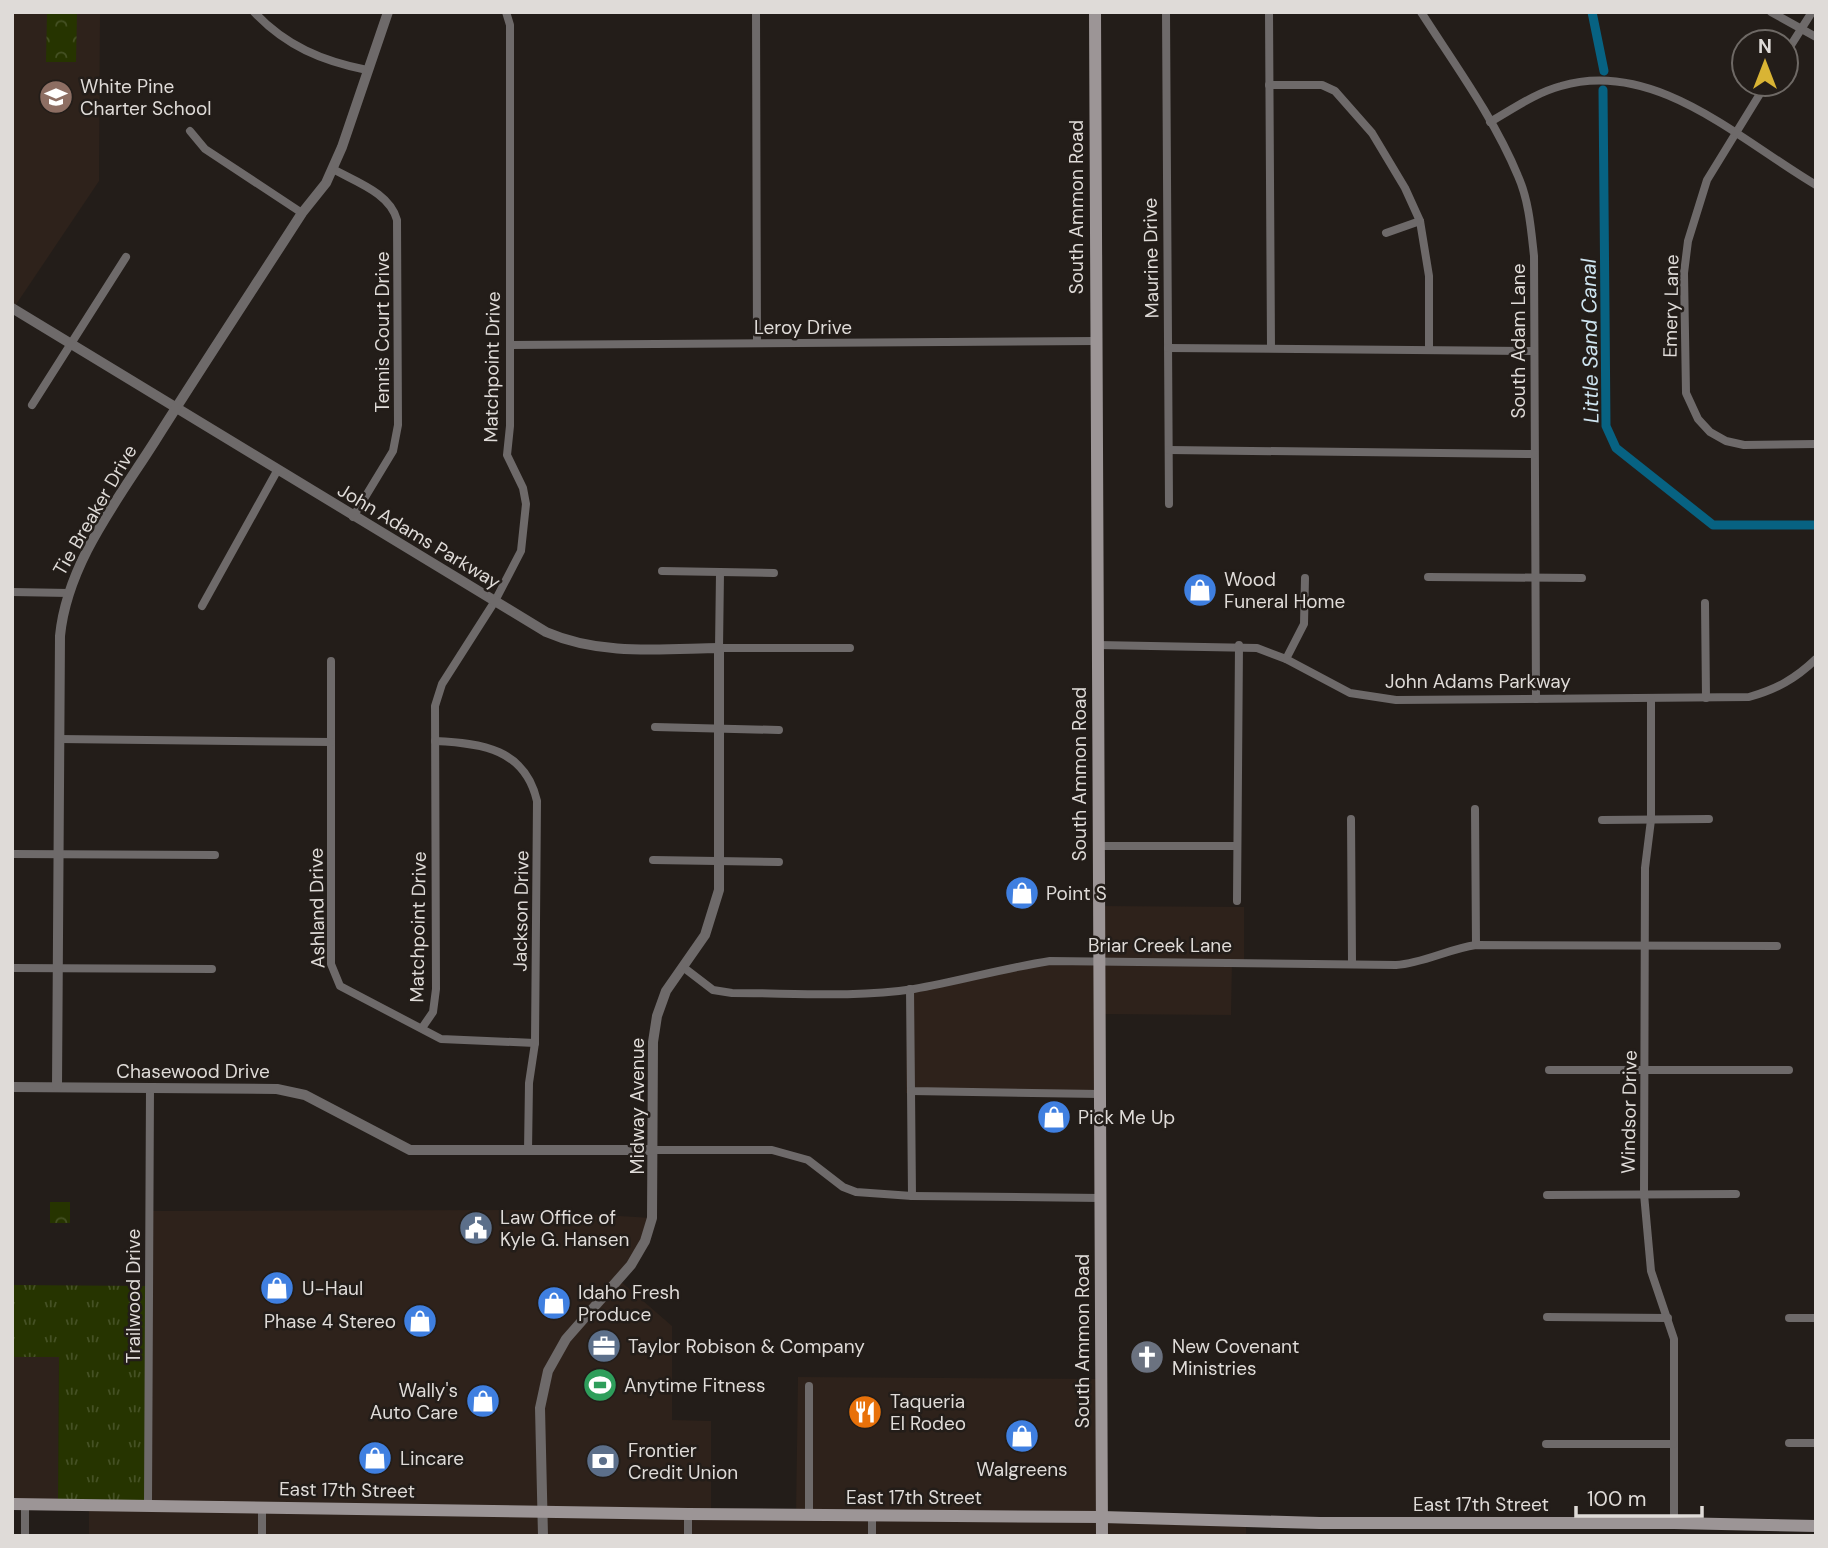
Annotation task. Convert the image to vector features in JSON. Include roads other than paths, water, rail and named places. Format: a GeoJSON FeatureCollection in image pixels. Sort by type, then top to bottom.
{"type":"FeatureCollection","features":[{"type":"Feature","properties":{"kind":"main road","name":"South Ammon Road"},"geometry":{"type":"LineString","coordinates":[[1095,12],[1102,1536]]}},
{"type":"Feature","properties":{"kind":"main road","name":"East 17th Street"},"geometry":{"type":"LineString","coordinates":[[19,1504],[809,1516],[1102,1517],[1320,1523],[1674,1523],[1816,1526]]}},
{"type":"Feature","properties":{"kind":"street","name":"Tie Breaker Drive"},"geometry":{"type":"LineString","coordinates":[[57,1087],[60,636],[69,593],[93,542],[175,409],[332,169],[388,12]]}},
{"type":"Feature","properties":{"kind":"street","name":"Matchpoint Drive"},"geometry":{"type":"LineString","coordinates":[[422,1028],[433,1012],[436,989],[435,706],[442,684],[495,601],[521,551],[526,519],[523,488],[507,455],[510,426],[510,25],[506,12]]}},
{"type":"Feature","properties":{"kind":"street"},"geometry":{"type":"LineString","coordinates":[[756,12],[757,343]]}},
{"type":"Feature","properties":{"kind":"street","name":"Maurine Drive"},"geometry":{"type":"LineString","coordinates":[[1166,12],[1169,504]]}},
{"type":"Feature","properties":{"kind":"street"},"geometry":{"type":"LineString","coordinates":[[1269,12],[1271,348]]}},
{"type":"Feature","properties":{"kind":"street","name":"South Adam Lane"},"geometry":{"type":"LineString","coordinates":[[1420,12],[1490,122],[1519,177],[1530,220],[1534,256],[1536,699]]}},
{"type":"Feature","properties":{"kind":"street"},"geometry":{"type":"LineString","coordinates":[[1771,12],[1816,37]]}},
{"type":"Feature","properties":{"kind":"street"},"geometry":{"type":"LineString","coordinates":[[1801,29],[1812,12]]}},
{"type":"Feature","properties":{"kind":"street"},"geometry":{"type":"LineString","coordinates":[[257,13],[302,51],[367,70]]}},
{"type":"Feature","properties":{"kind":"street"},"geometry":{"type":"LineString","coordinates":[[1490,122],[1534,96],[1562,85],[1615,81],[1648,87],[1701,112],[1816,185]]}},
{"type":"Feature","properties":{"kind":"street"},"geometry":{"type":"LineString","coordinates":[[1269,85],[1322,85],[1346,99],[1372,133],[1405,188],[1420,221],[1429,276],[1429,349]]}},
{"type":"Feature","properties":{"kind":"street","name":"Emery Lane"},"geometry":{"type":"LineString","coordinates":[[1757,98],[1707,180],[1688,241],[1684,273],[1686,393],[1698,419],[1710,432],[1726,441],[1744,445],[1816,444]]}},
{"type":"Feature","properties":{"kind":"street"},"geometry":{"type":"LineString","coordinates":[[190,131],[205,149],[302,213]]}},
{"type":"Feature","properties":{"kind":"street","name":"Tennis Court Drive"},"geometry":{"type":"LineString","coordinates":[[332,169],[382,197],[395,211],[397,220],[398,425],[393,451],[352,517]]}},
{"type":"Feature","properties":{"kind":"street"},"geometry":{"type":"LineString","coordinates":[[1386,233],[1420,221]]}},
{"type":"Feature","properties":{"kind":"street"},"geometry":{"type":"LineString","coordinates":[[32,405],[126,257]]}},
{"type":"Feature","properties":{"kind":"street","name":"John Adams Parkway"},"geometry":{"type":"LineString","coordinates":[[12,308],[352,517],[547,632],[580,644],[621,649],[850,648]]}},
{"type":"Feature","properties":{"kind":"street","name":"Leroy Drive"},"geometry":{"type":"LineString","coordinates":[[510,345],[1096,341]]}},
{"type":"Feature","properties":{"kind":"street"},"geometry":{"type":"LineString","coordinates":[[1168,348],[1534,351]]}},
{"type":"Feature","properties":{"kind":"street"},"geometry":{"type":"LineString","coordinates":[[1169,450],[1533,454]]}},
{"type":"Feature","properties":{"kind":"street"},"geometry":{"type":"LineString","coordinates":[[202,606],[277,471]]}},
{"type":"Feature","properties":{"kind":"street"},"geometry":{"type":"LineString","coordinates":[[662,571],[774,573]]}},
{"type":"Feature","properties":{"kind":"street","name":"Midway Avenue"},"geometry":{"type":"LineString","coordinates":[[543,1536],[540,1408],[548,1371],[566,1339],[631,1265],[645,1241],[654,1207],[653,1042],[657,1016],[666,991],[705,935],[719,890],[720,573]]}},
{"type":"Feature","properties":{"kind":"street"},"geometry":{"type":"LineString","coordinates":[[1428,577],[1582,578]]}},
{"type":"Feature","properties":{"kind":"street"},"geometry":{"type":"LineString","coordinates":[[1286,659],[1304,624],[1305,578]]}},
{"type":"Feature","properties":{"kind":"street"},"geometry":{"type":"LineString","coordinates":[[12,592],[69,593]]}},
{"type":"Feature","properties":{"kind":"street"},"geometry":{"type":"LineString","coordinates":[[1704,603],[1706,698]]}},
{"type":"Feature","properties":{"kind":"street","name":"John Adams Parkway"},"geometry":{"type":"LineString","coordinates":[[1098,645],[1239,645],[1269,651],[1350,693],[1395,700],[1749,697],[1773,691],[1794,679],[1816,659]]}},
{"type":"Feature","properties":{"kind":"street"},"geometry":{"type":"LineString","coordinates":[[1237,901],[1239,645]]}},
{"type":"Feature","properties":{"kind":"street","name":"Ashland Drive"},"geometry":{"type":"LineString","coordinates":[[331,661],[331,964],[334,976],[340,986],[441,1039],[535,1043]]}},
{"type":"Feature","properties":{"kind":"street","name":"Windsor Drive"},"geometry":{"type":"LineString","coordinates":[[1651,698],[1651,820],[1645,868],[1644,1195],[1651,1270],[1674,1339],[1674,1523]]}},
{"type":"Feature","properties":{"kind":"street"},"geometry":{"type":"LineString","coordinates":[[655,727],[779,730]]}},
{"type":"Feature","properties":{"kind":"street"},"geometry":{"type":"LineString","coordinates":[[59,739],[331,742]]}},
{"type":"Feature","properties":{"kind":"street","name":"Jackson Drive"},"geometry":{"type":"LineString","coordinates":[[435,741],[478,743],[512,760],[533,784],[537,801],[535,1043],[529,1083],[528,1151]]}},
{"type":"Feature","properties":{"kind":"street"},"geometry":{"type":"LineString","coordinates":[[1475,809],[1476,945]]}},
{"type":"Feature","properties":{"kind":"street"},"geometry":{"type":"LineString","coordinates":[[1351,819],[1352,963]]}},
{"type":"Feature","properties":{"kind":"street"},"geometry":{"type":"LineString","coordinates":[[1602,820],[1709,820]]}},
{"type":"Feature","properties":{"kind":"street"},"geometry":{"type":"LineString","coordinates":[[1100,846],[1237,846]]}},
{"type":"Feature","properties":{"kind":"street"},"geometry":{"type":"LineString","coordinates":[[12,854],[215,855]]}},
{"type":"Feature","properties":{"kind":"street"},"geometry":{"type":"LineString","coordinates":[[653,860],[779,862]]}},
{"type":"Feature","properties":{"kind":"street","name":"Briar Creek Lane"},"geometry":{"type":"LineString","coordinates":[[683,967],[713,990],[732,993],[875,993],[911,989],[1003,968],[1051,961],[1099,959],[1416,963],[1476,945],[1777,946]]}},
{"type":"Feature","properties":{"kind":"street"},"geometry":{"type":"LineString","coordinates":[[12,968],[212,969]]}},
{"type":"Feature","properties":{"kind":"street"},"geometry":{"type":"LineString","coordinates":[[911,989],[912,1196]]}},
{"type":"Feature","properties":{"kind":"street"},"geometry":{"type":"LineString","coordinates":[[1549,1070],[1789,1070]]}},
{"type":"Feature","properties":{"kind":"street","name":"Chasewood Drive"},"geometry":{"type":"LineString","coordinates":[[12,1087],[277,1088],[305,1095],[410,1150],[654,1150]]}},
{"type":"Feature","properties":{"kind":"street","name":"Trailwood Drive"},"geometry":{"type":"LineString","coordinates":[[148,1505],[150,1088]]}},
{"type":"Feature","properties":{"kind":"street"},"geometry":{"type":"LineString","coordinates":[[911,1091],[1099,1094]]}},
{"type":"Feature","properties":{"kind":"street"},"geometry":{"type":"LineString","coordinates":[[654,1150],[772,1150],[791,1153],[856,1192],[912,1196],[1101,1198]]}},
{"type":"Feature","properties":{"kind":"street"},"geometry":{"type":"LineString","coordinates":[[1547,1195],[1736,1194]]}},
{"type":"Feature","properties":{"kind":"street"},"geometry":{"type":"LineString","coordinates":[[1547,1317],[1668,1318]]}},
{"type":"Feature","properties":{"kind":"street"},"geometry":{"type":"LineString","coordinates":[[1789,1318],[1816,1318]]}},
{"type":"Feature","properties":{"kind":"street"},"geometry":{"type":"LineString","coordinates":[[809,1386],[809,1516]]}},
{"type":"Feature","properties":{"kind":"street"},"geometry":{"type":"LineString","coordinates":[[1789,1443],[1816,1443]]}},
{"type":"Feature","properties":{"kind":"street"},"geometry":{"type":"LineString","coordinates":[[1546,1444],[1673,1444]]}},
{"type":"Feature","properties":{"kind":"street"},"geometry":{"type":"LineString","coordinates":[[19,1504],[25,1536]]}},
{"type":"Feature","properties":{"kind":"street"},"geometry":{"type":"LineString","coordinates":[[262,1507],[262,1536]]}},
{"type":"Feature","properties":{"kind":"street"},"geometry":{"type":"LineString","coordinates":[[688,1514],[688,1536]]}},
{"type":"Feature","properties":{"kind":"street"},"geometry":{"type":"LineString","coordinates":[[872,1516],[872,1536]]}},
{"type":"Feature","properties":{"kind":"waterway","name":"Little Sand Canal"},"geometry":{"type":"LineString","coordinates":[[1592,12],[1604,71]]}},
{"type":"Feature","properties":{"kind":"waterway","name":"Little Sand Canal"},"geometry":{"type":"LineString","coordinates":[[1603,90],[1606,426],[1616,448],[1713,525],[1816,525]]}},
{"type":"Feature","properties":{"kind":"place","name":"White Pine Charter School"},"geometry":{"type":"Point","coordinates":[56,97]}},
{"type":"Feature","properties":{"kind":"place","name":"Wood Funeral Home"},"geometry":{"type":"Point","coordinates":[1200,590]}},
{"type":"Feature","properties":{"kind":"place","name":"Point S"},"geometry":{"type":"Point","coordinates":[1022,893]}},
{"type":"Feature","properties":{"kind":"place","name":"Pick Me Up"},"geometry":{"type":"Point","coordinates":[1054,1117]}},
{"type":"Feature","properties":{"kind":"place","name":"Law Office of Kyle G. Hansen"},"geometry":{"type":"Point","coordinates":[476,1228]}},
{"type":"Feature","properties":{"kind":"place","name":"U-Haul"},"geometry":{"type":"Point","coordinates":[277,1288]}},
{"type":"Feature","properties":{"kind":"place","name":"Idaho Fresh Produce"},"geometry":{"type":"Point","coordinates":[554,1303]}},
{"type":"Feature","properties":{"kind":"place","name":"Phase 4 Stereo"},"geometry":{"type":"Point","coordinates":[420,1321]}},
{"type":"Feature","properties":{"kind":"place","name":"Taylor Robison & Company"},"geometry":{"type":"Point","coordinates":[604,1346]}},
{"type":"Feature","properties":{"kind":"place","name":"New Covenant Ministries"},"geometry":{"type":"Point","coordinates":[1147,1357]}},
{"type":"Feature","properties":{"kind":"place","name":"Anytime Fitness"},"geometry":{"type":"Point","coordinates":[600,1385]}},
{"type":"Feature","properties":{"kind":"place","name":"Wally's Auto Care"},"geometry":{"type":"Point","coordinates":[483,1401]}},
{"type":"Feature","properties":{"kind":"place","name":"Taqueria El Rodeo"},"geometry":{"type":"Point","coordinates":[865,1412]}},
{"type":"Feature","properties":{"kind":"place","name":"Walgreens"},"geometry":{"type":"Point","coordinates":[1022,1436]}},
{"type":"Feature","properties":{"kind":"place","name":"Lincare"},"geometry":{"type":"Point","coordinates":[375,1458]}},
{"type":"Feature","properties":{"kind":"place","name":"Frontier Credit Union"},"geometry":{"type":"Point","coordinates":[603,1461]}}]}
